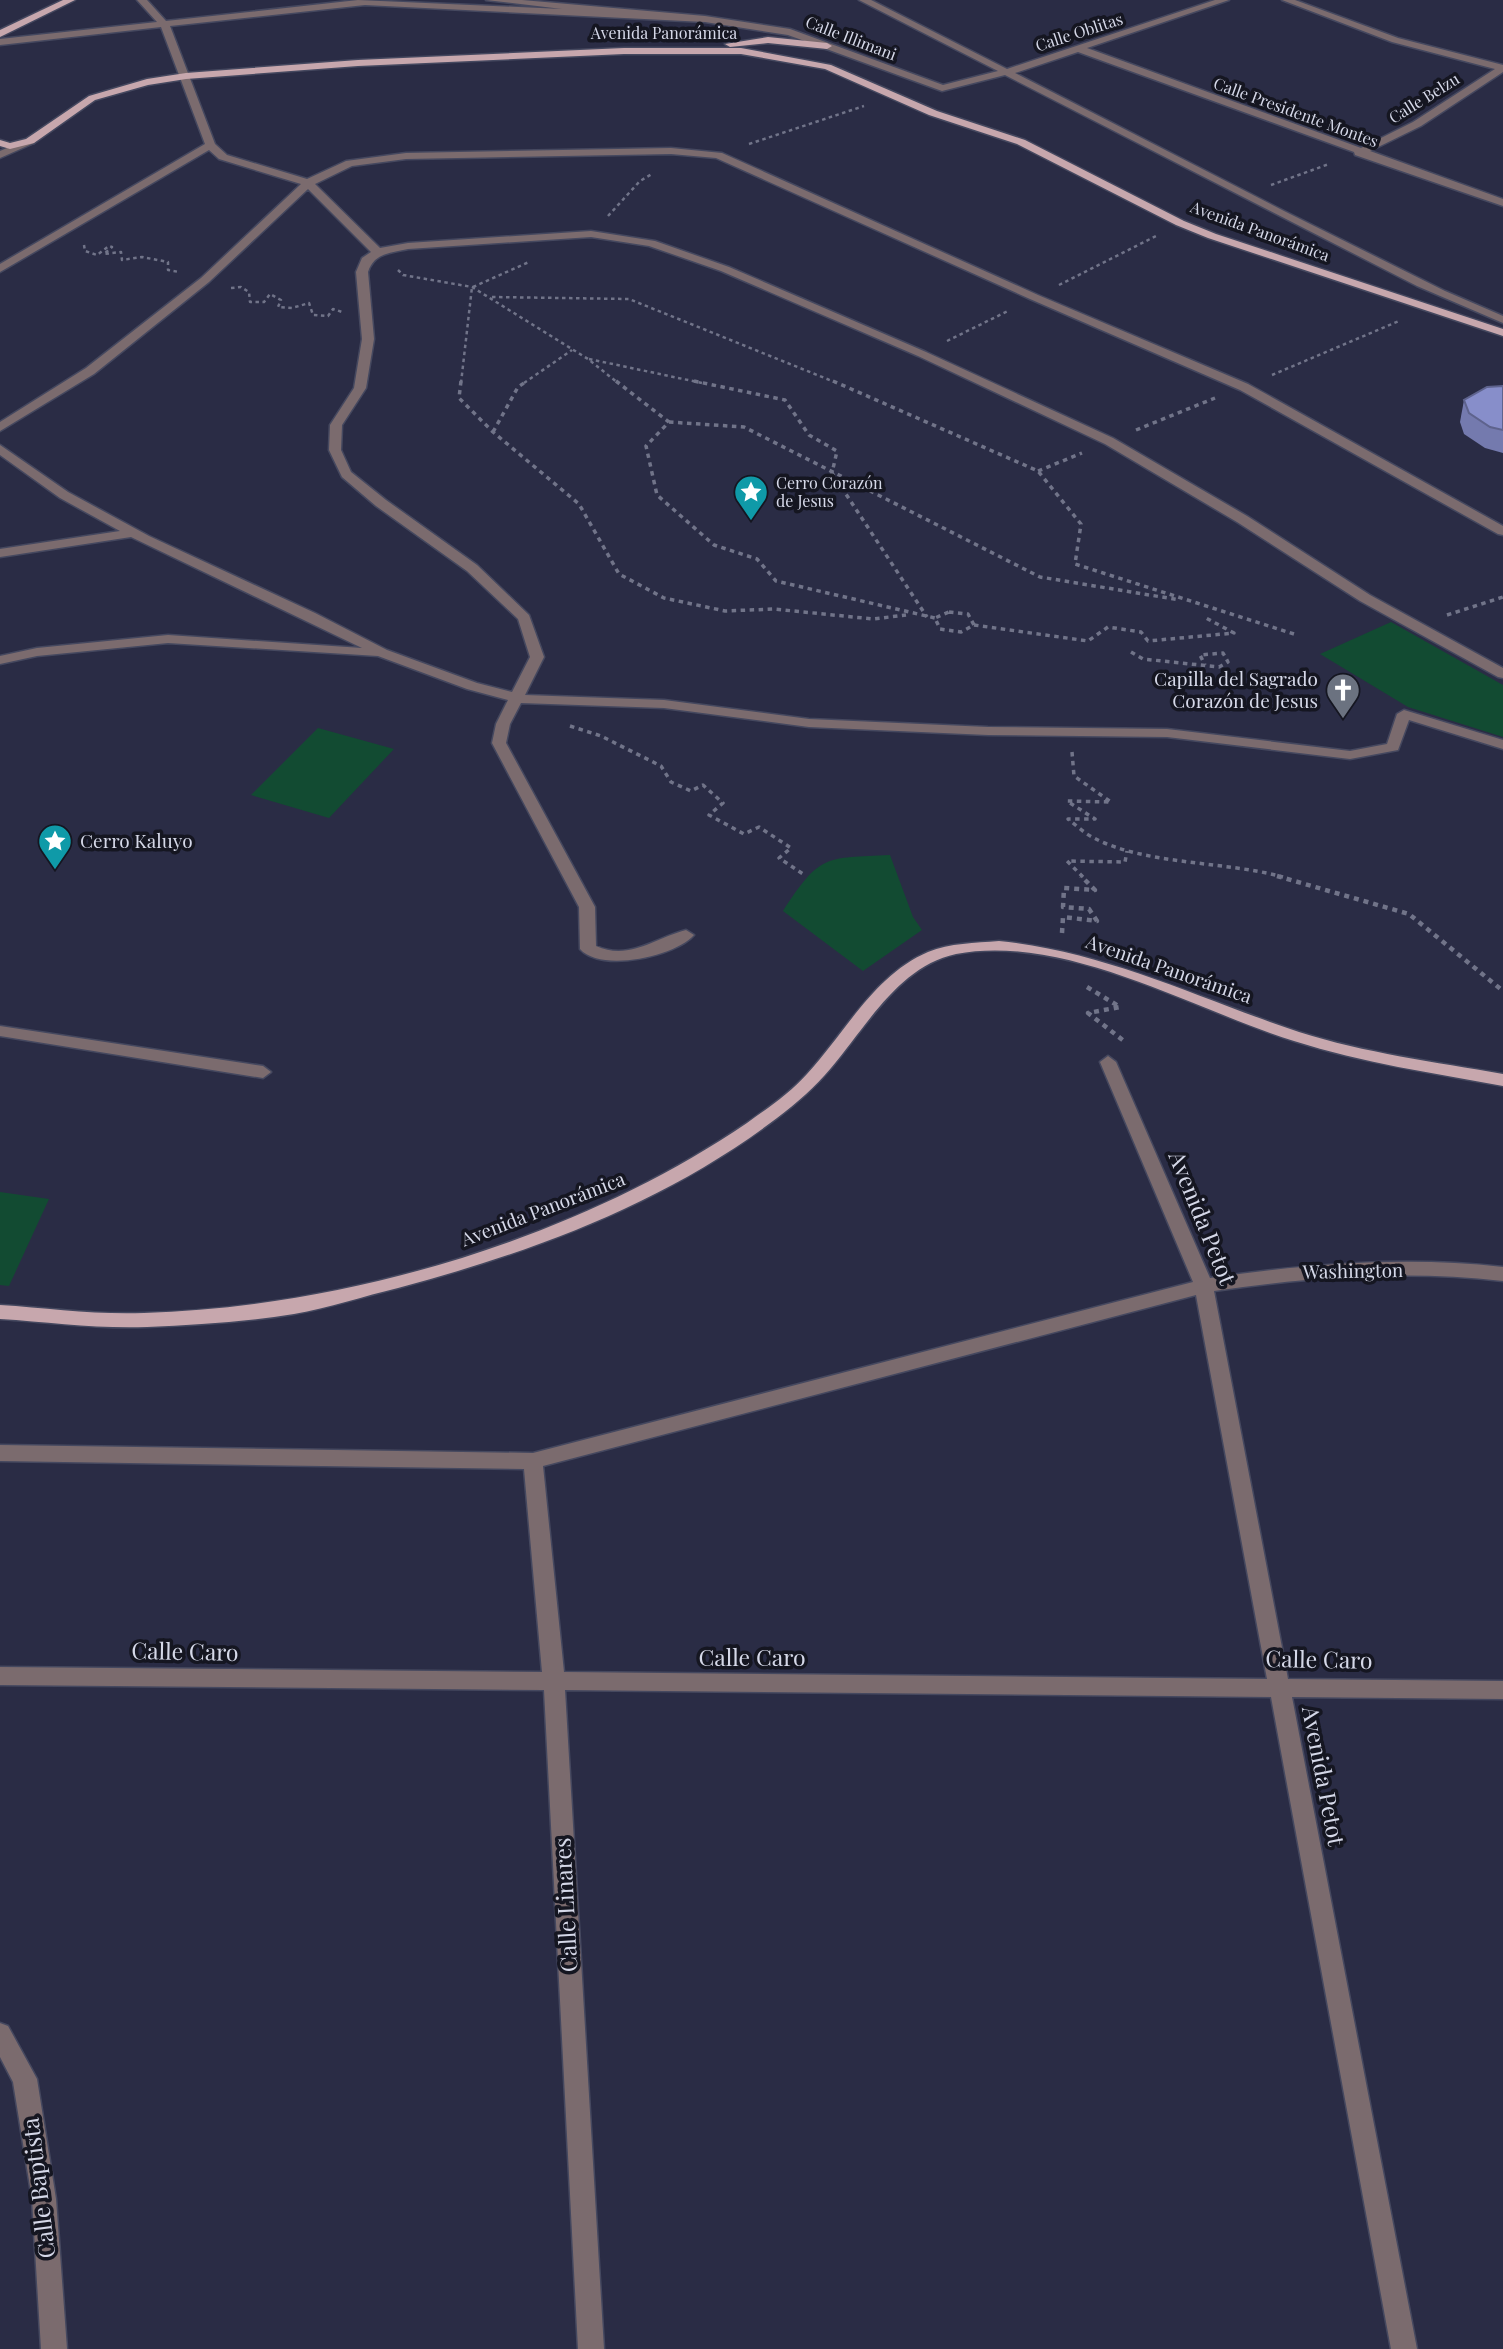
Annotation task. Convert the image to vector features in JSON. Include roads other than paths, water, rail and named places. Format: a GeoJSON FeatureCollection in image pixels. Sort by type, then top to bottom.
{"type":"FeatureCollection","features":[{"type":"Feature","properties":{"kind":"main road"},"geometry":{"type":"LineString","coordinates":[[0,35],[69,0]]}},
{"type":"Feature","properties":{"kind":"main road"},"geometry":{"type":"LineString","coordinates":[[738,47],[793,41],[827,46]]}},
{"type":"Feature","properties":{"kind":"main road","name":"Avenida Panorámica"},"geometry":{"type":"LineString","coordinates":[[30,142],[92,98],[147,82],[186,76],[358,63],[738,47],[828,67],[933,113],[1021,142],[1212,236],[1503,332]]}},
{"type":"Feature","properties":{"kind":"main road"},"geometry":{"type":"LineString","coordinates":[[0,143],[10,146],[30,142]]}},
{"type":"Feature","properties":{"kind":"main road","name":"Avenida Panorámica"},"geometry":{"type":"LineString","coordinates":[[0,1312],[143,1320],[289,1308],[410,1278],[512,1248],[605,1212],[684,1172],[756,1125],[811,1080],[882,995],[917,964],[952,950],[995,946],[1066,957],[1143,979],[1295,1036],[1405,1065],[1503,1080]]}},
{"type":"Feature","properties":{"kind":"street"},"geometry":{"type":"LineString","coordinates":[[142,0],[163,22],[186,76],[209,145],[223,158],[308,183],[378,252]]}},
{"type":"Feature","properties":{"kind":"street","name":"Calle Illimani"},"geometry":{"type":"LineString","coordinates":[[0,43],[317,0]]}},
{"type":"Feature","properties":{"kind":"street","name":"Calle Illimani"},"geometry":{"type":"LineString","coordinates":[[491,0],[771,27],[942,88]]}},
{"type":"Feature","properties":{"kind":"street"},"geometry":{"type":"LineString","coordinates":[[864,0],[1010,71],[1240,196],[1476,310],[1503,320]]}},
{"type":"Feature","properties":{"kind":"street","name":"Calle Oblitas"},"geometry":{"type":"LineString","coordinates":[[942,88],[1010,71],[1224,0]]}},
{"type":"Feature","properties":{"kind":"street"},"geometry":{"type":"LineString","coordinates":[[1287,0],[1395,40],[1502,68]]}},
{"type":"Feature","properties":{"kind":"street","name":"Calle Illimani"},"geometry":{"type":"LineString","coordinates":[[0,35],[365,2],[705,19]]}},
{"type":"Feature","properties":{"kind":"street","name":"Calle Presidente Montes"},"geometry":{"type":"LineString","coordinates":[[1080,49],[1359,153],[1503,203]]}},
{"type":"Feature","properties":{"kind":"street","name":"Calle Belzu"},"geometry":{"type":"LineString","coordinates":[[1359,153],[1417,124],[1502,68]]}},
{"type":"Feature","properties":{"kind":"street"},"geometry":{"type":"LineString","coordinates":[[0,155],[30,142]]}},
{"type":"Feature","properties":{"kind":"street"},"geometry":{"type":"LineString","coordinates":[[0,269],[209,145]]}},
{"type":"Feature","properties":{"kind":"street"},"geometry":{"type":"LineString","coordinates":[[0,427],[90,371],[205,280],[308,183],[350,163],[407,156],[671,151],[718,155],[1034,298],[1244,387],[1503,531]]}},
{"type":"Feature","properties":{"kind":"street"},"geometry":{"type":"LineString","coordinates":[[686,935],[652,951],[603,958],[588,949],[587,907],[499,743],[503,724],[537,657],[524,618],[472,568],[381,503],[346,474],[335,450],[336,425],[360,388],[368,339],[362,272],[366,260],[378,252],[408,246],[591,234],[650,243],[725,270],[922,354],[1109,441],[1242,519],[1365,598],[1503,674]]}},
{"type":"Feature","properties":{"kind":"street"},"geometry":{"type":"LineString","coordinates":[[1476,310],[1503,305]]}},
{"type":"Feature","properties":{"kind":"street"},"geometry":{"type":"LineString","coordinates":[[0,449],[64,495],[132,533],[310,615],[382,653],[472,686],[516,697],[664,704],[809,723],[1167,733],[1350,755],[1393,747],[1404,714],[1503,745]]}},
{"type":"Feature","properties":{"kind":"street"},"geometry":{"type":"LineString","coordinates":[[0,553],[132,533]]}},
{"type":"Feature","properties":{"kind":"street"},"geometry":{"type":"LineString","coordinates":[[0,660],[37,652],[168,639],[382,653]]}},
{"type":"Feature","properties":{"kind":"street"},"geometry":{"type":"LineString","coordinates":[[0,1031],[262,1072]]}},
{"type":"Feature","properties":{"kind":"street","name":"Avenida Petot"},"geometry":{"type":"LineString","coordinates":[[1110,1052],[1205,1286],[1404,2349]]}},
{"type":"Feature","properties":{"kind":"street","name":"Washington"},"geometry":{"type":"LineString","coordinates":[[0,1453],[533,1461],[1205,1286],[1301,1271],[1465,1268],[1503,1274]]}},
{"type":"Feature","properties":{"kind":"street","name":"Calle Linares"},"geometry":{"type":"LineString","coordinates":[[533,1461],[554,1683],[591,2349]]}},
{"type":"Feature","properties":{"kind":"street","name":"Calle Caro"},"geometry":{"type":"LineString","coordinates":[[0,1676],[1503,1690]]}},
{"type":"Feature","properties":{"kind":"street","name":"Calle Baptista"},"geometry":{"type":"LineString","coordinates":[[0,2034],[25,2079],[44,2200],[54,2349]]}},
{"type":"Feature","properties":{"kind":"place","name":"Cerro Corazón de Jesus"},"geometry":{"type":"Point","coordinates":[751,522]}},
{"type":"Feature","properties":{"kind":"place","name":"Capilla del Sagrado Corazón de Jesus"},"geometry":{"type":"Point","coordinates":[1343,720]}},
{"type":"Feature","properties":{"kind":"place","name":"Cerro Kaluyo"},"geometry":{"type":"Point","coordinates":[55,871]}}]}
